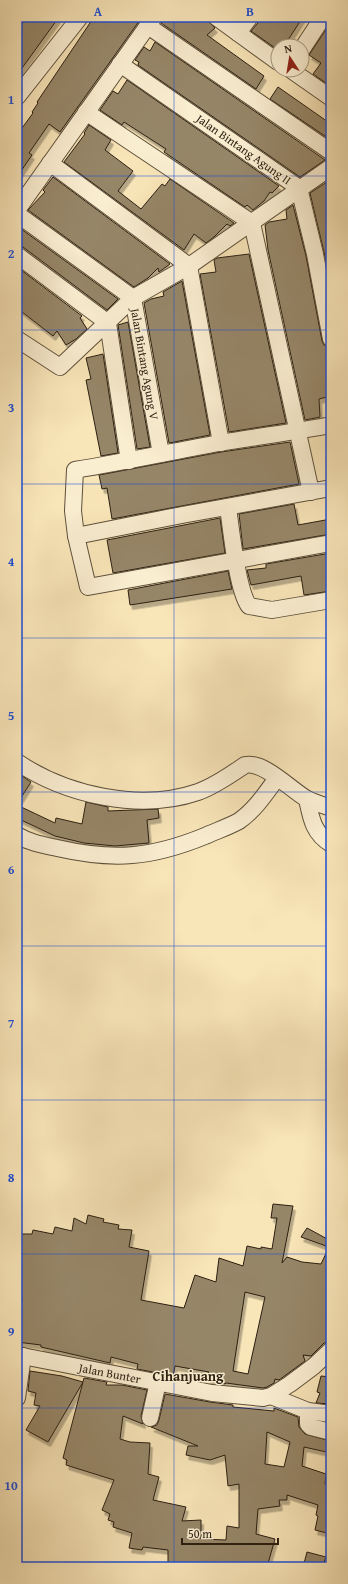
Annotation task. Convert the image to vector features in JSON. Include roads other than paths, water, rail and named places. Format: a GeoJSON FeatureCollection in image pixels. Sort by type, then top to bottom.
{"type":"FeatureCollection","features":[{"type":"Feature","properties":{"kind":"street"},"geometry":{"type":"LineString","coordinates":[[17,97],[80,17]]}},
{"type":"Feature","properties":{"kind":"street"},"geometry":{"type":"LineString","coordinates":[[216,17],[270,56]]}},
{"type":"Feature","properties":{"kind":"street"},"geometry":{"type":"LineString","coordinates":[[238,33],[250,17]]}},
{"type":"Feature","properties":{"kind":"street"},"geometry":{"type":"LineString","coordinates":[[309,38],[323,17]]}},
{"type":"Feature","properties":{"kind":"street"},"geometry":{"type":"LineString","coordinates":[[17,210],[151,21],[331,152]]}},
{"type":"Feature","properties":{"kind":"street","name":"Jalan Bintang Agung II"},"geometry":{"type":"LineString","coordinates":[[120,64],[299,188],[315,254],[331,338]]}},
{"type":"Feature","properties":{"kind":"street"},"geometry":{"type":"LineString","coordinates":[[302,78],[331,98]]}},
{"type":"Feature","properties":{"kind":"street"},"geometry":{"type":"LineString","coordinates":[[86,112],[252,223],[311,492]]}},
{"type":"Feature","properties":{"kind":"street"},"geometry":{"type":"LineString","coordinates":[[50,163],[189,266],[221,443]]}},
{"type":"Feature","properties":{"kind":"street"},"geometry":{"type":"LineString","coordinates":[[17,339],[60,368],[133,298],[189,266],[331,166]]}},
{"type":"Feature","properties":{"kind":"street","name":"Jalan Bintang Agung V"},"geometry":{"type":"LineString","coordinates":[[17,214],[133,298],[161,454]]}},
{"type":"Feature","properties":{"kind":"street"},"geometry":{"type":"LineString","coordinates":[[17,255],[108,323],[129,462]]}},
{"type":"Feature","properties":{"kind":"street"},"geometry":{"type":"LineString","coordinates":[[331,425],[221,443],[161,454],[129,462],[75,470],[73,511],[76,536],[88,587],[331,543]]}},
{"type":"Feature","properties":{"kind":"street"},"geometry":{"type":"LineString","coordinates":[[76,536],[228,506],[331,488]]}},
{"type":"Feature","properties":{"kind":"street"},"geometry":{"type":"LineString","coordinates":[[228,506],[236,560],[244,600],[248,606],[272,610],[331,600]]}},
{"type":"Feature","properties":{"kind":"street"},"geometry":{"type":"LineString","coordinates":[[17,762],[31,771],[74,789],[98,796],[158,801],[182,797],[199,792],[253,764],[262,768],[307,799],[331,808]]}},
{"type":"Feature","properties":{"kind":"street"},"geometry":{"type":"LineString","coordinates":[[17,835],[28,841],[80,853],[114,856],[143,855],[182,845],[239,820],[257,805],[277,778]]}},
{"type":"Feature","properties":{"kind":"street"},"geometry":{"type":"LineString","coordinates":[[307,799],[312,822],[318,833],[331,844]]}},
{"type":"Feature","properties":{"kind":"street"},"geometry":{"type":"LineString","coordinates":[[271,1396],[314,1366],[331,1350]]}},
{"type":"Feature","properties":{"kind":"street"},"geometry":{"type":"LineString","coordinates":[[17,1398],[20,1356]]}},
{"type":"Feature","properties":{"kind":"street","name":"Jalan Bunter"},"geometry":{"type":"LineString","coordinates":[[20,1356],[212,1393],[263,1398],[271,1396]]}},
{"type":"Feature","properties":{"kind":"street"},"geometry":{"type":"LineString","coordinates":[[150,1418],[158,1382]]}},
{"type":"Feature","properties":{"kind":"street"},"geometry":{"type":"LineString","coordinates":[[271,1396],[308,1411],[331,1414]]}},
{"type":"Feature","properties":{"kind":"street"},"geometry":{"type":"LineString","coordinates":[[308,1411],[308,1424],[311,1427],[331,1432]]}},
{"type":"Feature","properties":{"kind":"district","name":"Cihanjuang"},"geometry":{"type":"Point","coordinates":[188,1376]}}]}
